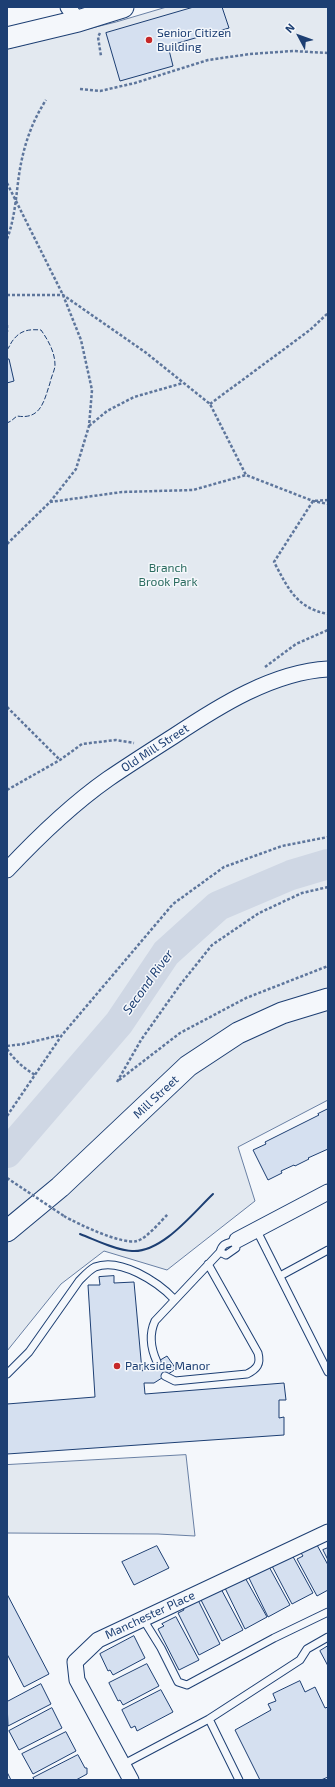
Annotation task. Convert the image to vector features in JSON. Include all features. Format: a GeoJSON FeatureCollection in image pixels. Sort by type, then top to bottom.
{"type":"FeatureCollection","features":[{"type":"Feature","properties":{"kind":"street"},"geometry":{"type":"LineString","coordinates":[[7,38],[73,14],[123,7]]}},
{"type":"Feature","properties":{"kind":"street","name":"Old Mill Street"},"geometry":{"type":"LineString","coordinates":[[7,870],[63,815],[107,779],[206,715],[276,681],[295,674],[328,669]]}},
{"type":"Feature","properties":{"kind":"street","name":"Mill Street"},"geometry":{"type":"LineString","coordinates":[[7,1231],[60,1187],[188,1066],[238,1033],[282,1013],[328,999]]}},
{"type":"Feature","properties":{"kind":"street"},"geometry":{"type":"LineString","coordinates":[[236,1240],[328,1192]]}},
{"type":"Feature","properties":{"kind":"street","name":"Manchester Place"},"geometry":{"type":"LineString","coordinates":[[131,1780],[77,1680],[75,1662],[98,1640],[328,1532]]}},
{"type":"Feature","properties":{"kind":"lane"},"geometry":{"type":"LineString","coordinates":[[256,1229],[268,1256],[280,1276],[328,1372]]}},
{"type":"Feature","properties":{"kind":"lane"},"geometry":{"type":"LineString","coordinates":[[157,1362],[154,1355],[151,1338],[152,1326],[155,1320],[220,1252],[226,1255],[236,1248],[236,1240]]}},
{"type":"Feature","properties":{"kind":"lane"},"geometry":{"type":"LineString","coordinates":[[280,1276],[328,1250]]}},
{"type":"Feature","properties":{"kind":"lane"},"geometry":{"type":"LineString","coordinates":[[165,1376],[168,1379],[175,1381],[247,1374],[256,1368],[259,1359],[258,1353],[208,1264]]}},
{"type":"Feature","properties":{"kind":"lane"},"geometry":{"type":"LineString","coordinates":[[7,1374],[29,1352],[79,1281],[95,1267],[112,1265],[140,1273],[161,1286],[174,1300]]}},
{"type":"Feature","properties":{"kind":"lane"},"geometry":{"type":"LineString","coordinates":[[143,1619],[162,1648],[178,1682],[187,1685],[274,1638],[328,1612]]}},
{"type":"Feature","properties":{"kind":"lane"},"geometry":{"type":"LineString","coordinates":[[122,1765],[209,1719],[300,1660],[307,1649],[328,1637]]}},
{"type":"Feature","properties":{"kind":"lane"},"geometry":{"type":"LineString","coordinates":[[209,1719],[239,1780]]}},
{"type":"Feature","properties":{"kind":"path"},"geometry":{"type":"LineString","coordinates":[[101,32],[98,37],[101,56]]}},
{"type":"Feature","properties":{"kind":"path"},"geometry":{"type":"LineString","coordinates":[[80,89],[100,92],[135,83],[208,60],[286,52],[328,53]]}},
{"type":"Feature","properties":{"kind":"path"},"geometry":{"type":"LineString","coordinates":[[7,239],[12,224],[19,173],[26,143],[35,117],[46,100]]}},
{"type":"Feature","properties":{"kind":"path"},"geometry":{"type":"LineString","coordinates":[[7,183],[63,294],[81,340],[92,390],[89,426],[76,469],[50,502],[7,544]]}},
{"type":"Feature","properties":{"kind":"path"},"geometry":{"type":"LineString","coordinates":[[7,295],[63,294],[145,352],[210,404],[246,475]]}},
{"type":"Feature","properties":{"kind":"path"},"geometry":{"type":"LineString","coordinates":[[210,404],[310,330],[328,314]]}},
{"type":"Feature","properties":{"kind":"path"},"geometry":{"type":"LineString","coordinates":[[7,325],[7,332]]}},
{"type":"Feature","properties":{"kind":"path"},"geometry":{"type":"LineString","coordinates":[[89,426],[107,411],[134,397],[183,383]]}},
{"type":"Feature","properties":{"kind":"path"},"geometry":{"type":"LineString","coordinates":[[50,502],[122,492],[193,490],[246,475],[313,501],[328,504]]}},
{"type":"Feature","properties":{"kind":"path"},"geometry":{"type":"LineString","coordinates":[[313,501],[328,500]]}},
{"type":"Feature","properties":{"kind":"path"},"geometry":{"type":"LineString","coordinates":[[313,501],[274,562],[290,592],[314,611],[328,614]]}},
{"type":"Feature","properties":{"kind":"path"},"geometry":{"type":"LineString","coordinates":[[261,669],[296,644],[328,630]]}},
{"type":"Feature","properties":{"kind":"path"},"geometry":{"type":"LineString","coordinates":[[7,707],[60,760]]}},
{"type":"Feature","properties":{"kind":"path"},"geometry":{"type":"LineString","coordinates":[[7,790],[60,760],[82,744],[116,740],[158,746]]}},
{"type":"Feature","properties":{"kind":"path"},"geometry":{"type":"LineString","coordinates":[[7,1116],[62,1035],[173,904],[224,867],[282,846],[328,837]]}},
{"type":"Feature","properties":{"kind":"path"},"geometry":{"type":"LineString","coordinates":[[328,887],[302,893],[259,914],[212,945],[180,985],[141,1040],[118,1082],[180,1033],[246,998],[328,966]]}},
{"type":"Feature","properties":{"kind":"path"},"geometry":{"type":"LineString","coordinates":[[7,1046],[62,1035]]}},
{"type":"Feature","properties":{"kind":"path"},"geometry":{"type":"LineString","coordinates":[[7,1049],[12,1057],[24,1068],[35,1075]]}},
{"type":"Feature","properties":{"kind":"path"},"geometry":{"type":"LineString","coordinates":[[7,1178],[76,1223],[122,1240],[138,1241],[151,1231],[168,1214]]}},
{"type":"Feature","properties":{"kind":"green space","name":"Branch Brook Park"},"geometry":{"type":"Polygon","coordinates":[[[167,7],[328,7],[328,1100],[238,1147],[255,1201],[167,1270],[104,1251],[61,1284],[7,1351],[7,49],[116,22],[167,7]]]}},
{"type":"Feature","properties":{"kind":"green space"},"geometry":{"type":"Polygon","coordinates":[[[186,1455],[195,1536],[158,1534],[7,1533],[7,1465],[186,1455]]]}},
{"type":"Feature","properties":{"kind":"building","name":"Senior Citizen Building"},"geometry":{"type":"Polygon","coordinates":[[[194,7],[222,7],[229,28],[168,46],[173,66],[120,81],[106,33],[194,7]]]}},
{"type":"Feature","properties":{"kind":"building"},"geometry":{"type":"Polygon","coordinates":[[[7,359],[9,359],[14,381],[7,383],[7,359]]]}},
{"type":"Feature","properties":{"kind":"building"},"geometry":{"type":"Polygon","coordinates":[[[328,1109],[328,1149],[295,1166],[294,1165],[281,1171],[282,1173],[268,1180],[253,1150],[266,1144],[265,1142],[328,1109]]]}},
{"type":"Feature","properties":{"kind":"building","name":"Parkside Manor"},"geometry":{"type":"Polygon","coordinates":[[[114,1276],[114,1283],[134,1282],[142,1371],[167,1356],[176,1369],[154,1383],[144,1383],[145,1394],[284,1383],[286,1400],[279,1400],[279,1418],[284,1417],[284,1435],[7,1454],[7,1404],[95,1397],[88,1285],[100,1285],[99,1277],[114,1276]]]}},
{"type":"Feature","properties":{"kind":"building"},"geometry":{"type":"Polygon","coordinates":[[[317,1545],[328,1565],[328,1590],[317,1596],[297,1559],[303,1556],[301,1553],[317,1545]]]}},
{"type":"Feature","properties":{"kind":"building"},"geometry":{"type":"Polygon","coordinates":[[[157,1546],[169,1568],[134,1585],[122,1562],[157,1546]]]}},
{"type":"Feature","properties":{"kind":"building"},"geometry":{"type":"Polygon","coordinates":[[[328,1548],[328,1560],[323,1550],[328,1548]]]}},
{"type":"Feature","properties":{"kind":"building"},"geometry":{"type":"Polygon","coordinates":[[[291,1553],[313,1593],[292,1604],[272,1566],[291,1553]]]}},
{"type":"Feature","properties":{"kind":"building"},"geometry":{"type":"Polygon","coordinates":[[[267,1563],[290,1605],[268,1617],[248,1576],[267,1563]]]}},
{"type":"Feature","properties":{"kind":"building"},"geometry":{"type":"Polygon","coordinates":[[[243,1574],[267,1617],[245,1629],[225,1588],[243,1574]]]}},
{"type":"Feature","properties":{"kind":"building"},"geometry":{"type":"Polygon","coordinates":[[[220,1587],[243,1630],[222,1641],[201,1600],[220,1587]]]}},
{"type":"Feature","properties":{"kind":"building"},"geometry":{"type":"Polygon","coordinates":[[[7,1594],[49,1674],[24,1687],[7,1654],[7,1594]]]}},
{"type":"Feature","properties":{"kind":"building"},"geometry":{"type":"Polygon","coordinates":[[[198,1600],[220,1644],[199,1655],[178,1613],[184,1610],[183,1608],[198,1600]]]}},
{"type":"Feature","properties":{"kind":"building"},"geometry":{"type":"Polygon","coordinates":[[[176,1617],[199,1660],[179,1670],[158,1629],[164,1626],[162,1624],[176,1617]]]}},
{"type":"Feature","properties":{"kind":"building"},"geometry":{"type":"Polygon","coordinates":[[[134,1636],[145,1658],[113,1675],[110,1670],[108,1671],[100,1654],[134,1636]]]}},
{"type":"Feature","properties":{"kind":"building"},"geometry":{"type":"Polygon","coordinates":[[[328,1646],[328,1666],[320,1651],[328,1646]]]}},
{"type":"Feature","properties":{"kind":"building"},"geometry":{"type":"Polygon","coordinates":[[[147,1664],[159,1686],[123,1705],[120,1700],[118,1701],[109,1683],[147,1664]]]}},
{"type":"Feature","properties":{"kind":"building"},"geometry":{"type":"Polygon","coordinates":[[[300,1681],[305,1692],[315,1687],[325,1708],[328,1707],[328,1777],[321,1780],[260,1780],[235,1730],[271,1710],[268,1704],[276,1701],[273,1694],[300,1681]]]}},
{"type":"Feature","properties":{"kind":"building"},"geometry":{"type":"Polygon","coordinates":[[[41,1684],[51,1704],[8,1726],[7,1702],[41,1684]]]}},
{"type":"Feature","properties":{"kind":"building"},"geometry":{"type":"Polygon","coordinates":[[[161,1690],[173,1712],[137,1731],[135,1726],[131,1728],[122,1710],[161,1690]]]}},
{"type":"Feature","properties":{"kind":"building"},"geometry":{"type":"Polygon","coordinates":[[[52,1708],[62,1728],[19,1750],[9,1731],[52,1708]]]}},
{"type":"Feature","properties":{"kind":"building"},"geometry":{"type":"Polygon","coordinates":[[[66,1732],[76,1751],[33,1774],[22,1754],[66,1732]]]}},
{"type":"Feature","properties":{"kind":"building"},"geometry":{"type":"Polygon","coordinates":[[[78,1755],[85,1768],[87,1768],[87,1774],[76,1780],[35,1780],[33,1778],[78,1755]]]}},
{"type":"Feature","properties":{"kind":"building"},"geometry":{"type":"Polygon","coordinates":[[[7,1772],[11,1780],[7,1780],[7,1772]]]}},
{"type":"Feature","properties":{"kind":"waterway","name":"Second River"},"geometry":{"type":"LineString","coordinates":[[7,1153],[119,1023],[166,953],[218,906],[291,875],[328,864]]}},
{"type":"Feature","properties":{"kind":"fence"},"geometry":{"type":"LineString","coordinates":[[7,350],[13,340],[23,332],[29,330],[41,330],[49,342],[55,360],[55,365],[46,396],[40,408],[31,415],[17,416],[7,423]]}},
{"type":"Feature","properties":{"kind":"wall"},"geometry":{"type":"LineString","coordinates":[[80,1234],[119,1249],[132,1251],[143,1250],[166,1239],[213,1194]]}},
{"type":"Feature","properties":{"kind":"place","name":"Senior Citizen Building"},"geometry":{"type":"Point","coordinates":[149,40]}},
{"type":"Feature","properties":{"kind":"place","name":"Parkside Manor"},"geometry":{"type":"Point","coordinates":[117,1366]}}]}
